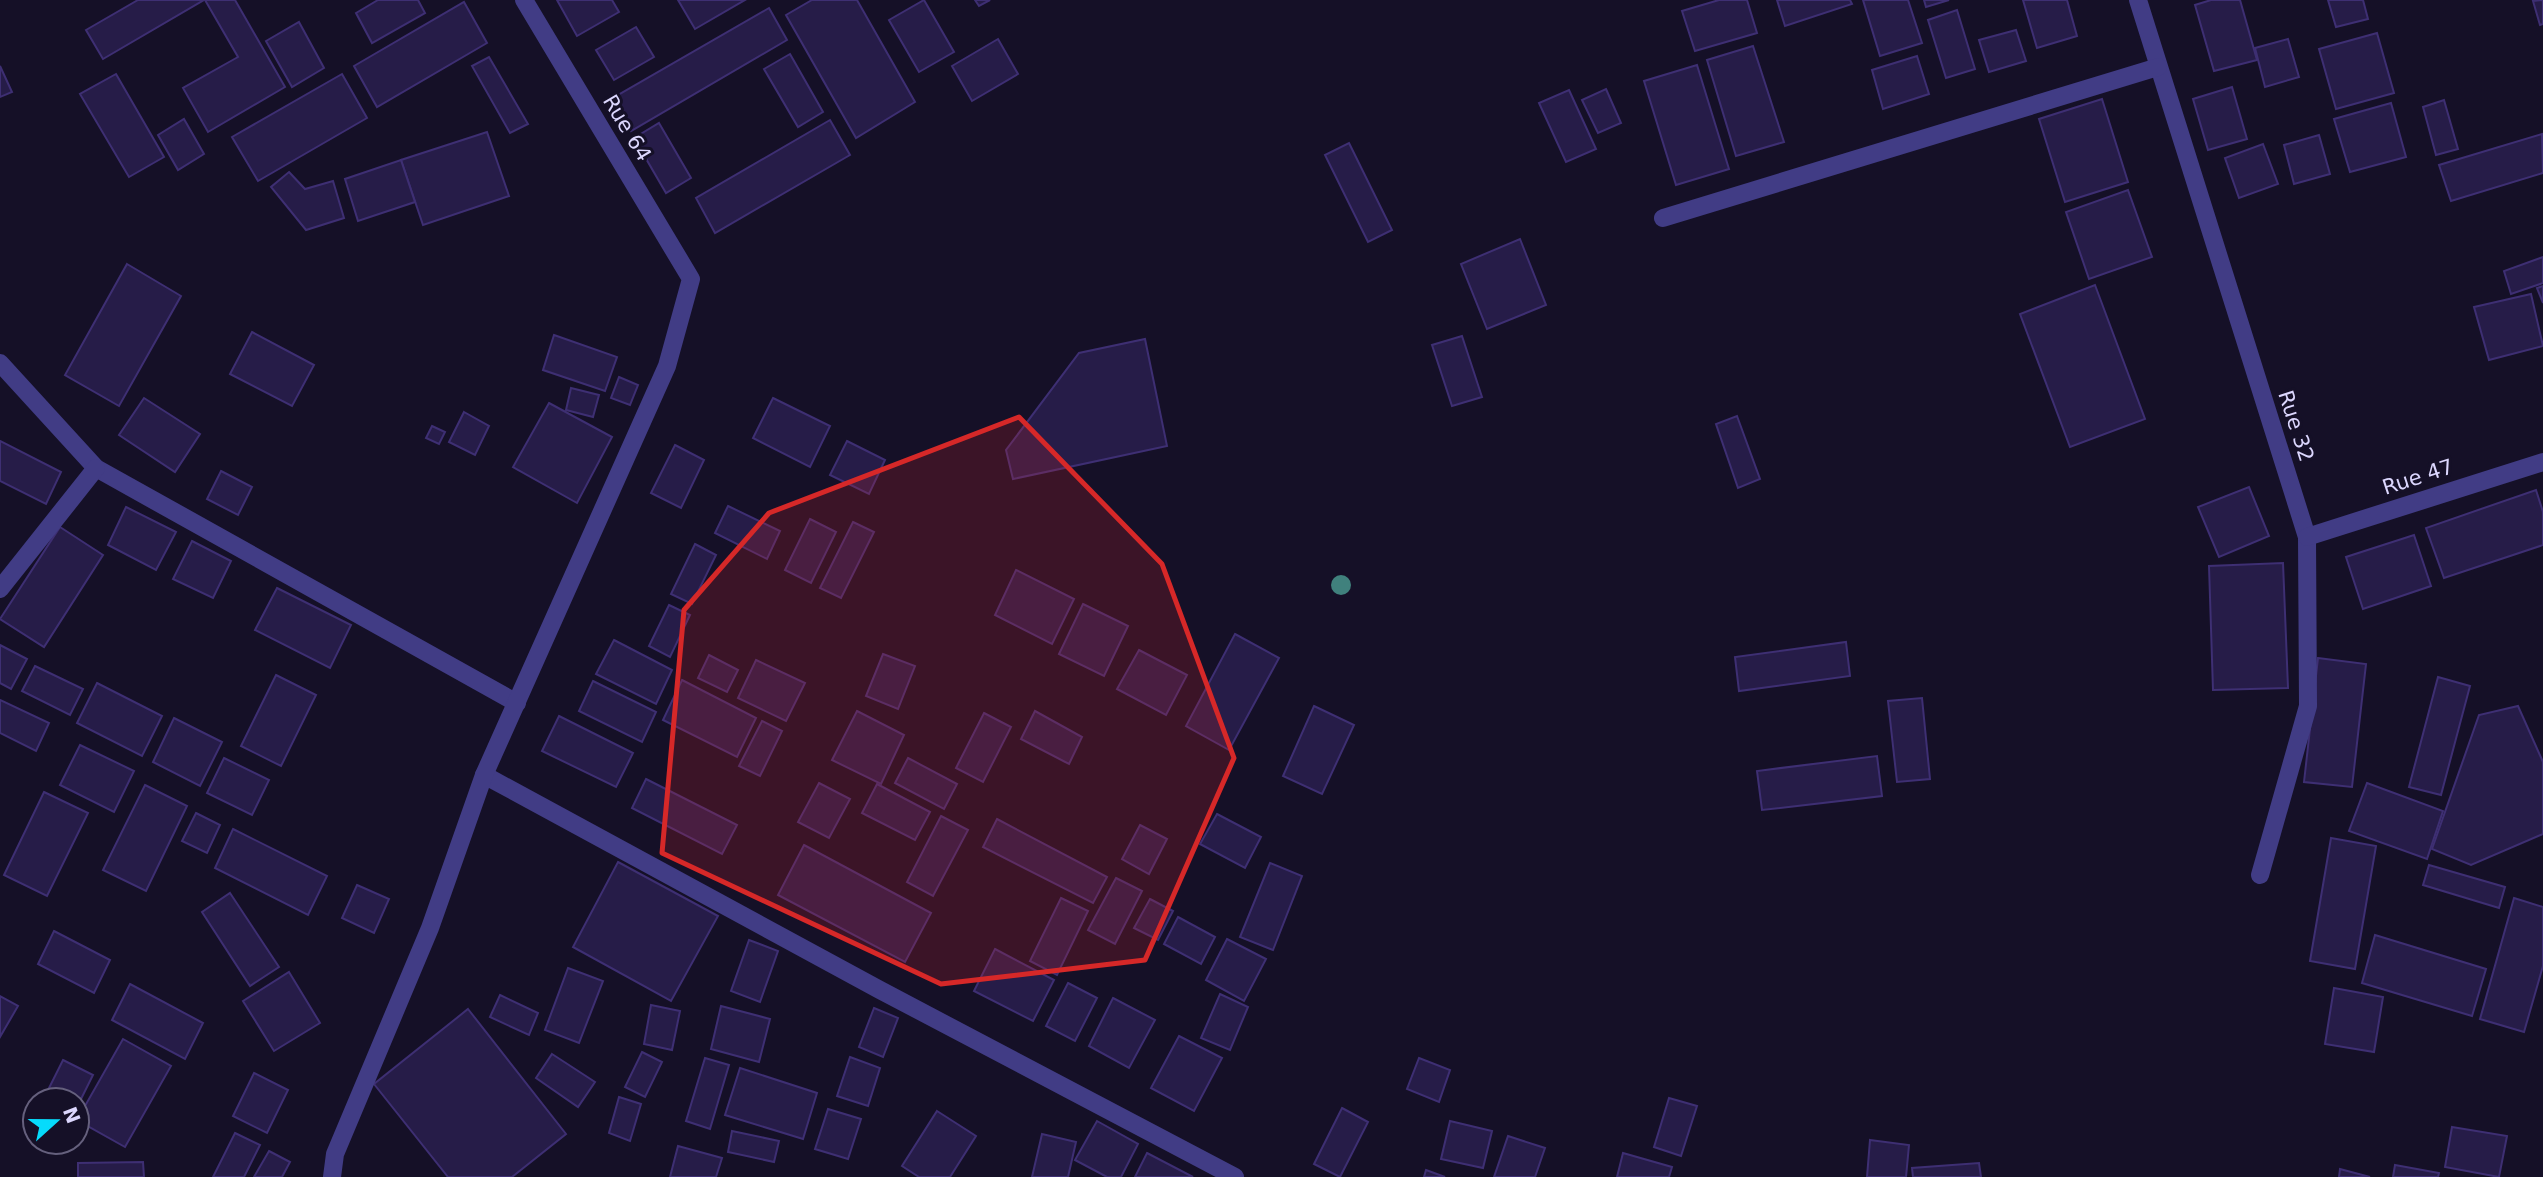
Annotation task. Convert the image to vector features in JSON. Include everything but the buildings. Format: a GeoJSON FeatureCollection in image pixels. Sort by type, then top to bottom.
{"type":"FeatureCollection","features":[{"type":"Feature","properties":{"kind":"street","name":"Rue 64"},"geometry":{"type":"LineString","coordinates":[[516,703],[667,366],[691,279],[524,0]]}},
{"type":"Feature","properties":{"kind":"street","name":"Rue 32"},"geometry":{"type":"LineString","coordinates":[[2138,0],[2307,537],[2308,706],[2260,875]]}},
{"type":"Feature","properties":{"kind":"street"},"geometry":{"type":"LineString","coordinates":[[1663,218],[2158,67]]}},
{"type":"Feature","properties":{"kind":"street"},"geometry":{"type":"LineString","coordinates":[[0,363],[96,468],[516,703],[484,775],[430,928],[335,1154],[332,1177]]}},
{"type":"Feature","properties":{"kind":"street","name":"Rue 47"},"geometry":{"type":"LineString","coordinates":[[2307,537],[2543,461]]}},
{"type":"Feature","properties":{"kind":"street"},"geometry":{"type":"LineString","coordinates":[[0,589],[96,468]]}},
{"type":"Feature","properties":{"kind":"street"},"geometry":{"type":"LineString","coordinates":[[484,775],[880,990],[1235,1177]]}},
{"type":"Feature","properties":{"kind":"highlighted area"},"geometry":{"type":"Polygon","coordinates":[[[1019,417],[1162,564],[1234,758],[1145,960],[941,984],[662,853],[684,610],[769,513],[1019,417]]]}}]}
